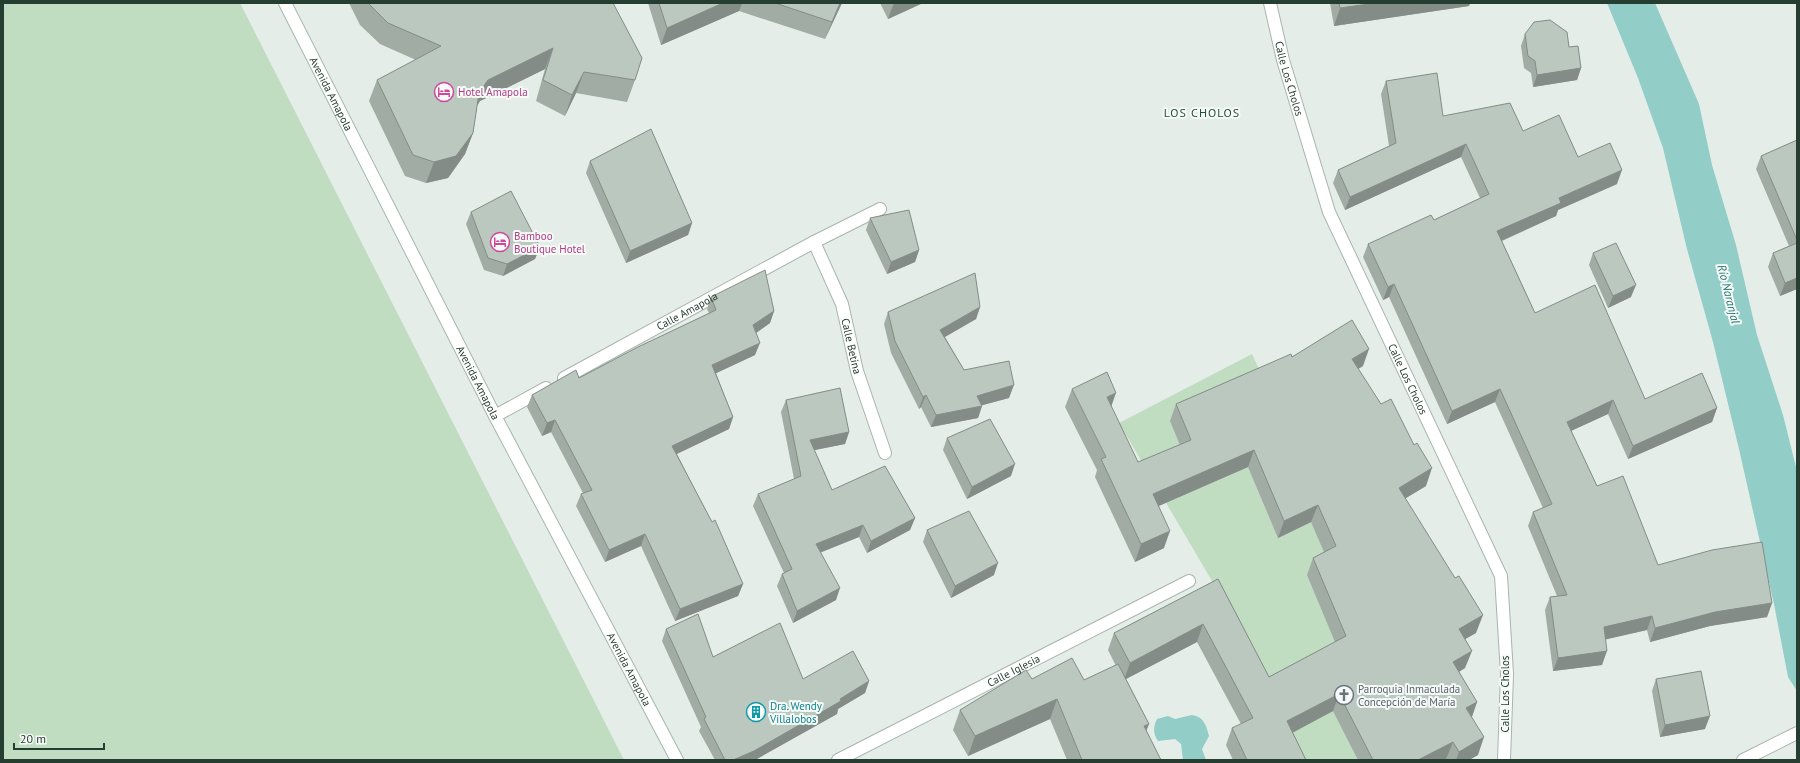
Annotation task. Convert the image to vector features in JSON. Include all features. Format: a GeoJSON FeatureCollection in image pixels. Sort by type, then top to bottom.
{"type":"FeatureCollection","features":[{"type":"Feature","properties":{"kind":"street","name":"Avenida Amapola"},"geometry":{"type":"LineString","coordinates":[[285,3],[495,416],[677,760]]}},
{"type":"Feature","properties":{"kind":"street","name":"Calle Los Cholos"},"geometry":{"type":"LineString","coordinates":[[1270,3],[1283,60],[1329,212],[1501,576],[1507,674],[1504,760]]}},
{"type":"Feature","properties":{"kind":"street","name":"Calle Amapola"},"geometry":{"type":"LineString","coordinates":[[495,416],[814,242],[880,209]]}},
{"type":"Feature","properties":{"kind":"street","name":"Calle Betina"},"geometry":{"type":"LineString","coordinates":[[814,242],[842,304],[857,371],[885,453]]}},
{"type":"Feature","properties":{"kind":"street","name":"Calle Iglesia"},"geometry":{"type":"LineString","coordinates":[[838,760],[1190,581]]}},
{"type":"Feature","properties":{"kind":"street"},"geometry":{"type":"LineString","coordinates":[[1743,760],[1792,735]]}},
{"type":"Feature","properties":{"kind":"green space"},"geometry":{"type":"Polygon","coordinates":[[[3,3],[240,3],[624,760],[3,760],[3,3]]]}},
{"type":"Feature","properties":{"kind":"green space"},"geometry":{"type":"Polygon","coordinates":[[[1252,354],[1376,619],[1445,760],[1303,760],[1215,586],[1119,423],[1252,354]]]}},
{"type":"Feature","properties":{"kind":"water","name":"Río Naranjal"},"geometry":{"type":"Polygon","coordinates":[[[1607,3],[1655,3],[1699,104],[1712,165],[1736,245],[1757,335],[1783,415],[1797,471],[1797,691],[1788,677],[1774,604],[1739,449],[1713,342],[1687,249],[1663,148],[1638,78],[1607,3]]]}},
{"type":"Feature","properties":{"kind":"water"},"geometry":{"type":"Polygon","coordinates":[[[1192,715],[1202,720],[1207,728],[1209,736],[1202,749],[1206,760],[1183,760],[1181,744],[1175,739],[1158,741],[1154,733],[1157,719],[1168,716],[1175,719],[1192,715]]]}},
{"type":"Feature","properties":{"kind":"building"},"geometry":{"type":"Polygon","coordinates":[[[368,3],[613,3],[642,58],[635,80],[584,72],[572,95],[543,80],[553,48],[488,80],[479,93],[473,133],[456,156],[434,162],[413,155],[377,80],[441,46],[388,23],[368,3]]]}},
{"type":"Feature","properties":{"kind":"building"},"geometry":{"type":"Polygon","coordinates":[[[659,3],[723,3],[667,28],[659,3]]]}},
{"type":"Feature","properties":{"kind":"building"},"geometry":{"type":"Polygon","coordinates":[[[775,3],[840,3],[832,22],[775,3]]]}},
{"type":"Feature","properties":{"kind":"building"},"geometry":{"type":"Polygon","coordinates":[[[1339,3],[1376,3],[1340,8],[1339,3]]]}},
{"type":"Feature","properties":{"kind":"building"},"geometry":{"type":"Polygon","coordinates":[[[1550,20],[1567,32],[1569,47],[1578,46],[1581,68],[1537,75],[1535,61],[1528,56],[1525,34],[1534,22],[1550,20]]]}},
{"type":"Feature","properties":{"kind":"building"},"geometry":{"type":"Polygon","coordinates":[[[1437,73],[1443,116],[1510,103],[1523,131],[1559,115],[1578,157],[1610,143],[1622,170],[1559,198],[1561,203],[1497,231],[1535,313],[1595,285],[1645,399],[1702,373],[1717,408],[1633,446],[1613,400],[1567,422],[1597,486],[1623,476],[1658,565],[1712,550],[1762,542],[1772,603],[1715,612],[1655,628],[1652,616],[1604,627],[1607,651],[1558,658],[1550,597],[1567,595],[1533,512],[1552,504],[1500,389],[1452,411],[1394,284],[1388,287],[1368,244],[1431,215],[1434,220],[1489,194],[1466,144],[1350,197],[1338,170],[1396,143],[1386,81],[1437,73]]]}},
{"type":"Feature","properties":{"kind":"building"},"geometry":{"type":"Polygon","coordinates":[[[651,129],[692,223],[630,251],[590,161],[651,129]]]}},
{"type":"Feature","properties":{"kind":"building"},"geometry":{"type":"Polygon","coordinates":[[[1797,140],[1797,240],[1761,156],[1797,140]]]}},
{"type":"Feature","properties":{"kind":"building","name":"Bamboo Boutique Hotel"},"geometry":{"type":"Polygon","coordinates":[[[511,191],[540,247],[507,264],[488,258],[471,212],[511,191]]]}},
{"type":"Feature","properties":{"kind":"building"},"geometry":{"type":"Polygon","coordinates":[[[909,210],[919,250],[891,262],[870,218],[909,210]]]}},
{"type":"Feature","properties":{"kind":"building"},"geometry":{"type":"Polygon","coordinates":[[[1616,243],[1636,285],[1613,296],[1593,253],[1616,243]]]}},
{"type":"Feature","properties":{"kind":"building"},"geometry":{"type":"Polygon","coordinates":[[[1797,243],[1797,278],[1785,283],[1773,253],[1797,243]]]}},
{"type":"Feature","properties":{"kind":"building"},"geometry":{"type":"Polygon","coordinates":[[[765,270],[774,311],[753,325],[760,343],[712,365],[733,417],[672,446],[712,522],[715,520],[743,584],[680,609],[645,534],[609,550],[581,494],[592,490],[555,420],[547,423],[532,395],[576,370],[579,378],[638,347],[716,310],[711,297],[765,270]]]}},
{"type":"Feature","properties":{"kind":"building"},"geometry":{"type":"Polygon","coordinates":[[[975,273],[980,307],[940,330],[964,370],[1009,361],[1014,385],[977,396],[982,406],[936,415],[926,395],[923,397],[895,341],[888,312],[975,273]]]}},
{"type":"Feature","properties":{"kind":"building"},"geometry":{"type":"Polygon","coordinates":[[[1352,320],[1369,349],[1352,359],[1381,404],[1391,399],[1414,445],[1417,443],[1432,468],[1399,488],[1455,578],[1459,576],[1483,615],[1459,629],[1472,651],[1453,662],[1477,702],[1466,708],[1484,737],[1459,752],[1453,742],[1418,760],[1373,760],[1339,694],[1287,721],[1306,760],[1247,760],[1232,728],[1253,718],[1203,624],[1130,663],[1114,633],[1218,579],[1269,677],[1346,636],[1313,558],[1336,546],[1318,505],[1284,521],[1254,450],[1153,494],[1170,531],[1141,544],[1101,459],[1106,457],[1072,389],[1107,372],[1116,393],[1107,397],[1138,462],[1191,440],[1176,404],[1291,354],[1292,357],[1352,320]]]}},
{"type":"Feature","properties":{"kind":"building"},"geometry":{"type":"Polygon","coordinates":[[[840,388],[849,432],[810,440],[832,490],[885,466],[915,518],[871,541],[863,525],[816,544],[840,588],[797,611],[782,574],[792,569],[758,494],[801,476],[786,400],[840,388]]]}},
{"type":"Feature","properties":{"kind":"building"},"geometry":{"type":"Polygon","coordinates":[[[990,419],[1015,464],[972,487],[947,438],[990,419]]]}},
{"type":"Feature","properties":{"kind":"building"},"geometry":{"type":"Polygon","coordinates":[[[969,511],[998,563],[955,586],[927,530],[969,511]]]}},
{"type":"Feature","properties":{"kind":"building"},"geometry":{"type":"Polygon","coordinates":[[[698,614],[713,657],[780,623],[803,679],[853,651],[869,681],[840,699],[841,701],[754,751],[733,760],[725,760],[704,719],[706,717],[666,629],[698,614]]]}},
{"type":"Feature","properties":{"kind":"building"},"geometry":{"type":"Polygon","coordinates":[[[1072,658],[1084,680],[1118,664],[1149,724],[1144,726],[1161,760],[1082,760],[1057,699],[975,736],[960,710],[1026,670],[1032,679],[1072,658]]]}},
{"type":"Feature","properties":{"kind":"building"},"geometry":{"type":"Polygon","coordinates":[[[1701,671],[1710,716],[1665,725],[1656,679],[1701,671]]]}},
{"type":"Feature","properties":{"kind":"place","name":"Hotel Amapola"},"geometry":{"type":"Point","coordinates":[444,92]}},
{"type":"Feature","properties":{"kind":"place","name":"Bamboo Boutique Hotel"},"geometry":{"type":"Point","coordinates":[500,242]}},
{"type":"Feature","properties":{"kind":"place","name":"Parroquia Inmaculada Concepción de María"},"geometry":{"type":"Point","coordinates":[1344,695]}},
{"type":"Feature","properties":{"kind":"place","name":"Dra. Wendy Villalobos"},"geometry":{"type":"Point","coordinates":[756,712]}},
{"type":"Feature","properties":{"kind":"district","name":"LOS CHOLOS"},"geometry":{"type":"Point","coordinates":[1202,112]}}]}
